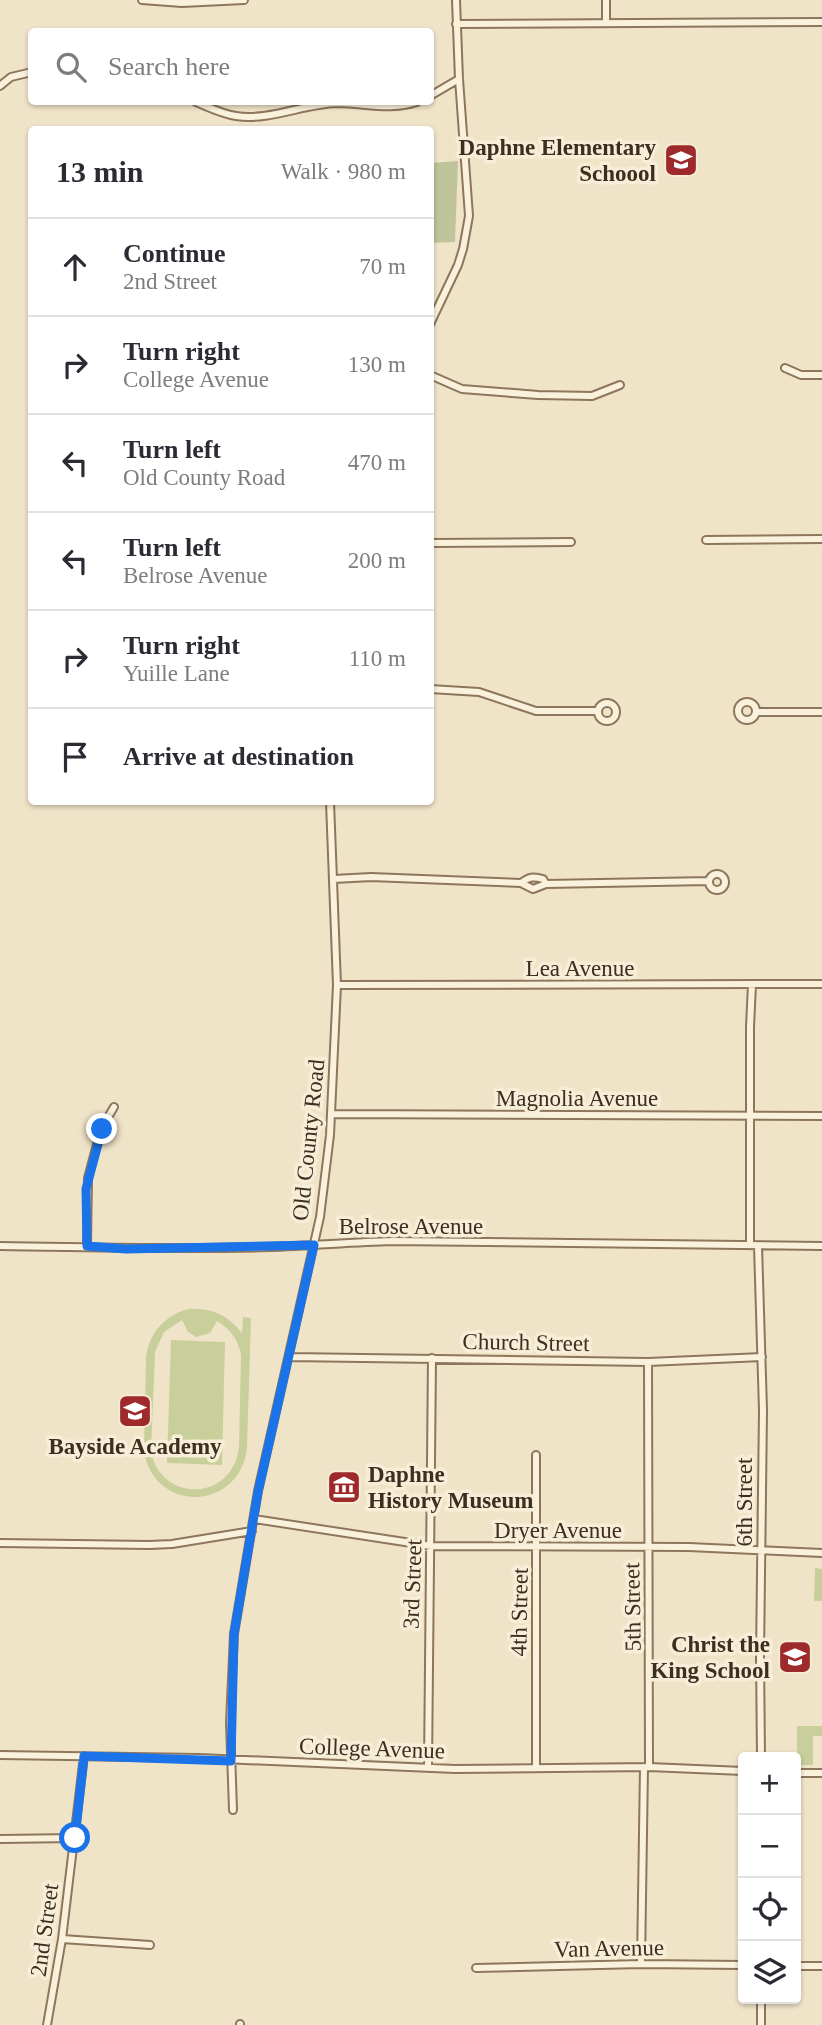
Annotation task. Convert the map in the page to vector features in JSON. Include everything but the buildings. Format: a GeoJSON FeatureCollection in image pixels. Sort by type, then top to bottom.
{"type":"FeatureCollection","features":[{"type":"Feature","properties":{"kind":"street"},"geometry":{"type":"LineString","coordinates":[[142,0],[182,3],[244,0]]}},
{"type":"Feature","properties":{"kind":"street"},"geometry":{"type":"LineString","coordinates":[[434,316],[458,265],[469,216],[458,79],[456,0]]}},
{"type":"Feature","properties":{"kind":"street"},"geometry":{"type":"LineString","coordinates":[[606,0],[606,23]]}},
{"type":"Feature","properties":{"kind":"street"},"geometry":{"type":"LineString","coordinates":[[456,24],[822,22]]}},
{"type":"Feature","properties":{"kind":"street"},"geometry":{"type":"LineString","coordinates":[[0,86],[12,77],[28,73]]}},
{"type":"Feature","properties":{"kind":"street"},"geometry":{"type":"LineString","coordinates":[[434,94],[458,79]]}},
{"type":"Feature","properties":{"kind":"street"},"geometry":{"type":"LineString","coordinates":[[203,105],[243,117],[315,105]]}},
{"type":"Feature","properties":{"kind":"street"},"geometry":{"type":"LineString","coordinates":[[359,105],[383,108],[406,105]]}},
{"type":"Feature","properties":{"kind":"street"},"geometry":{"type":"LineString","coordinates":[[785,368],[801,375],[822,375]]}},
{"type":"Feature","properties":{"kind":"street"},"geometry":{"type":"LineString","coordinates":[[434,377],[462,389],[529,394],[592,396],[620,385]]}},
{"type":"Feature","properties":{"kind":"street"},"geometry":{"type":"LineString","coordinates":[[706,540],[822,539]]}},
{"type":"Feature","properties":{"kind":"street"},"geometry":{"type":"LineString","coordinates":[[434,543],[571,542]]}},
{"type":"Feature","properties":{"kind":"street"},"geometry":{"type":"LineString","coordinates":[[434,689],[479,692],[536,710],[598,711]]}},
{"type":"Feature","properties":{"kind":"street"},"geometry":{"type":"LineString","coordinates":[[756,712],[822,712]]}},
{"type":"Feature","properties":{"kind":"street","name":"Old County Road"},"geometry":{"type":"LineString","coordinates":[[233,1810],[233,1643],[258,1492],[314,1245],[324,1189],[331,1114],[337,985],[330,805]]}},
{"type":"Feature","properties":{"kind":"street"},"geometry":{"type":"LineString","coordinates":[[521,883],[528,877],[535,877],[543,879],[546,884]]}},
{"type":"Feature","properties":{"kind":"street"},"geometry":{"type":"LineString","coordinates":[[334,879],[521,883],[533,890],[546,884],[709,881]]}},
{"type":"Feature","properties":{"kind":"street","name":"6th Street"},"geometry":{"type":"LineString","coordinates":[[752,984],[750,1116],[754,1246],[762,1357],[761,1752]]}},
{"type":"Feature","properties":{"kind":"street","name":"Lea Avenue"},"geometry":{"type":"LineString","coordinates":[[337,985],[822,984]]}},
{"type":"Feature","properties":{"kind":"street"},"geometry":{"type":"LineString","coordinates":[[87,1246],[88,1178],[102,1129],[114,1107]]}},
{"type":"Feature","properties":{"kind":"street","name":"Magnolia Avenue"},"geometry":{"type":"LineString","coordinates":[[331,1114],[822,1115]]}},
{"type":"Feature","properties":{"kind":"street","name":"Belrose Avenue"},"geometry":{"type":"LineString","coordinates":[[0,1246],[126,1249],[392,1241],[822,1246]]}},
{"type":"Feature","properties":{"kind":"street","name":"Church Street"},"geometry":{"type":"LineString","coordinates":[[289,1357],[648,1362],[762,1357]]}},
{"type":"Feature","properties":{"kind":"street","name":"3rd Street"},"geometry":{"type":"LineString","coordinates":[[428,1768],[432,1359]]}},
{"type":"Feature","properties":{"kind":"street","name":"5th Street"},"geometry":{"type":"LineString","coordinates":[[641,1964],[647,1767],[648,1362]]}},
{"type":"Feature","properties":{"kind":"street","name":"4th Street"},"geometry":{"type":"LineString","coordinates":[[536,1455],[536,1768]]}},
{"type":"Feature","properties":{"kind":"street","name":"Dryer Avenue"},"geometry":{"type":"LineString","coordinates":[[254,1519],[431,1546],[822,1553]]}},
{"type":"Feature","properties":{"kind":"street"},"geometry":{"type":"LineString","coordinates":[[0,1543],[149,1545],[252,1531]]}},
{"type":"Feature","properties":{"kind":"street","name":"College Avenue"},"geometry":{"type":"LineString","coordinates":[[0,1755],[264,1760],[428,1768],[647,1767],[738,1771]]}},
{"type":"Feature","properties":{"kind":"street","name":"2nd Street"},"geometry":{"type":"LineString","coordinates":[[47,2025],[62,1940],[84,1756]]}},
{"type":"Feature","properties":{"kind":"street"},"geometry":{"type":"LineString","coordinates":[[801,1773],[822,1773]]}},
{"type":"Feature","properties":{"kind":"street"},"geometry":{"type":"LineString","coordinates":[[0,1839],[75,1838]]}},
{"type":"Feature","properties":{"kind":"street"},"geometry":{"type":"LineString","coordinates":[[62,1940],[150,1945]]}},
{"type":"Feature","properties":{"kind":"street","name":"Van Avenue"},"geometry":{"type":"LineString","coordinates":[[476,1968],[738,1965]]}},
{"type":"Feature","properties":{"kind":"street"},"geometry":{"type":"LineString","coordinates":[[801,1966],[822,1966]]}},
{"type":"Feature","properties":{"kind":"street"},"geometry":{"type":"LineString","coordinates":[[761,2004],[761,2025]]}},
{"type":"Feature","properties":{"kind":"green space"},"geometry":{"type":"Polygon","coordinates":[[[458,161],[455,242],[434,243],[434,163],[458,161]]]}},
{"type":"Feature","properties":{"kind":"green space"},"geometry":{"type":"Polygon","coordinates":[[[188,1309],[212,1311],[231,1321],[242,1333],[243,1317],[251,1318],[247,1448],[241,1469],[230,1484],[214,1493],[197,1497],[180,1495],[164,1486],[151,1472],[144,1452],[146,1358],[150,1341],[165,1321],[188,1309]],[[182,1320],[164,1332],[155,1352],[151,1452],[158,1469],[169,1481],[182,1488],[197,1489],[211,1486],[224,1478],[234,1465],[239,1447],[241,1355],[233,1335],[217,1321],[210,1333],[196,1337],[188,1332],[182,1320]]]}},
{"type":"Feature","properties":{"kind":"green space"},"geometry":{"type":"Polygon","coordinates":[[[171,1340],[225,1342],[222,1465],[167,1463],[171,1340]]]}},
{"type":"Feature","properties":{"kind":"green space"},"geometry":{"type":"Polygon","coordinates":[[[815,1568],[822,1569],[822,1601],[814,1601],[815,1568]]]}},
{"type":"Feature","properties":{"kind":"green space"},"geometry":{"type":"Polygon","coordinates":[[[797,1726],[822,1726],[822,1736],[813,1736],[813,1765],[801,1765],[801,1752],[797,1752],[797,1726]]]}},
{"type":"Feature","properties":{"kind":"place","name":"Daphne Elementary Schoool"},"geometry":{"type":"Point","coordinates":[681,160]}},
{"type":"Feature","properties":{"kind":"place","name":"Bayside Academy"},"geometry":{"type":"Point","coordinates":[135,1411]}},
{"type":"Feature","properties":{"kind":"place","name":"Daphne History Museum"},"geometry":{"type":"Point","coordinates":[344,1487]}},
{"type":"Feature","properties":{"kind":"place","name":"Christ the King School"},"geometry":{"type":"Point","coordinates":[795,1657]}},
{"type":"Feature","properties":{"kind":"route"},"geometry":{"type":"LineString","coordinates":[[75,1838],[84,1756],[231,1761],[234,1634],[258,1492],[314,1245],[126,1249],[87,1246],[86,1189],[102,1129]]}}]}
